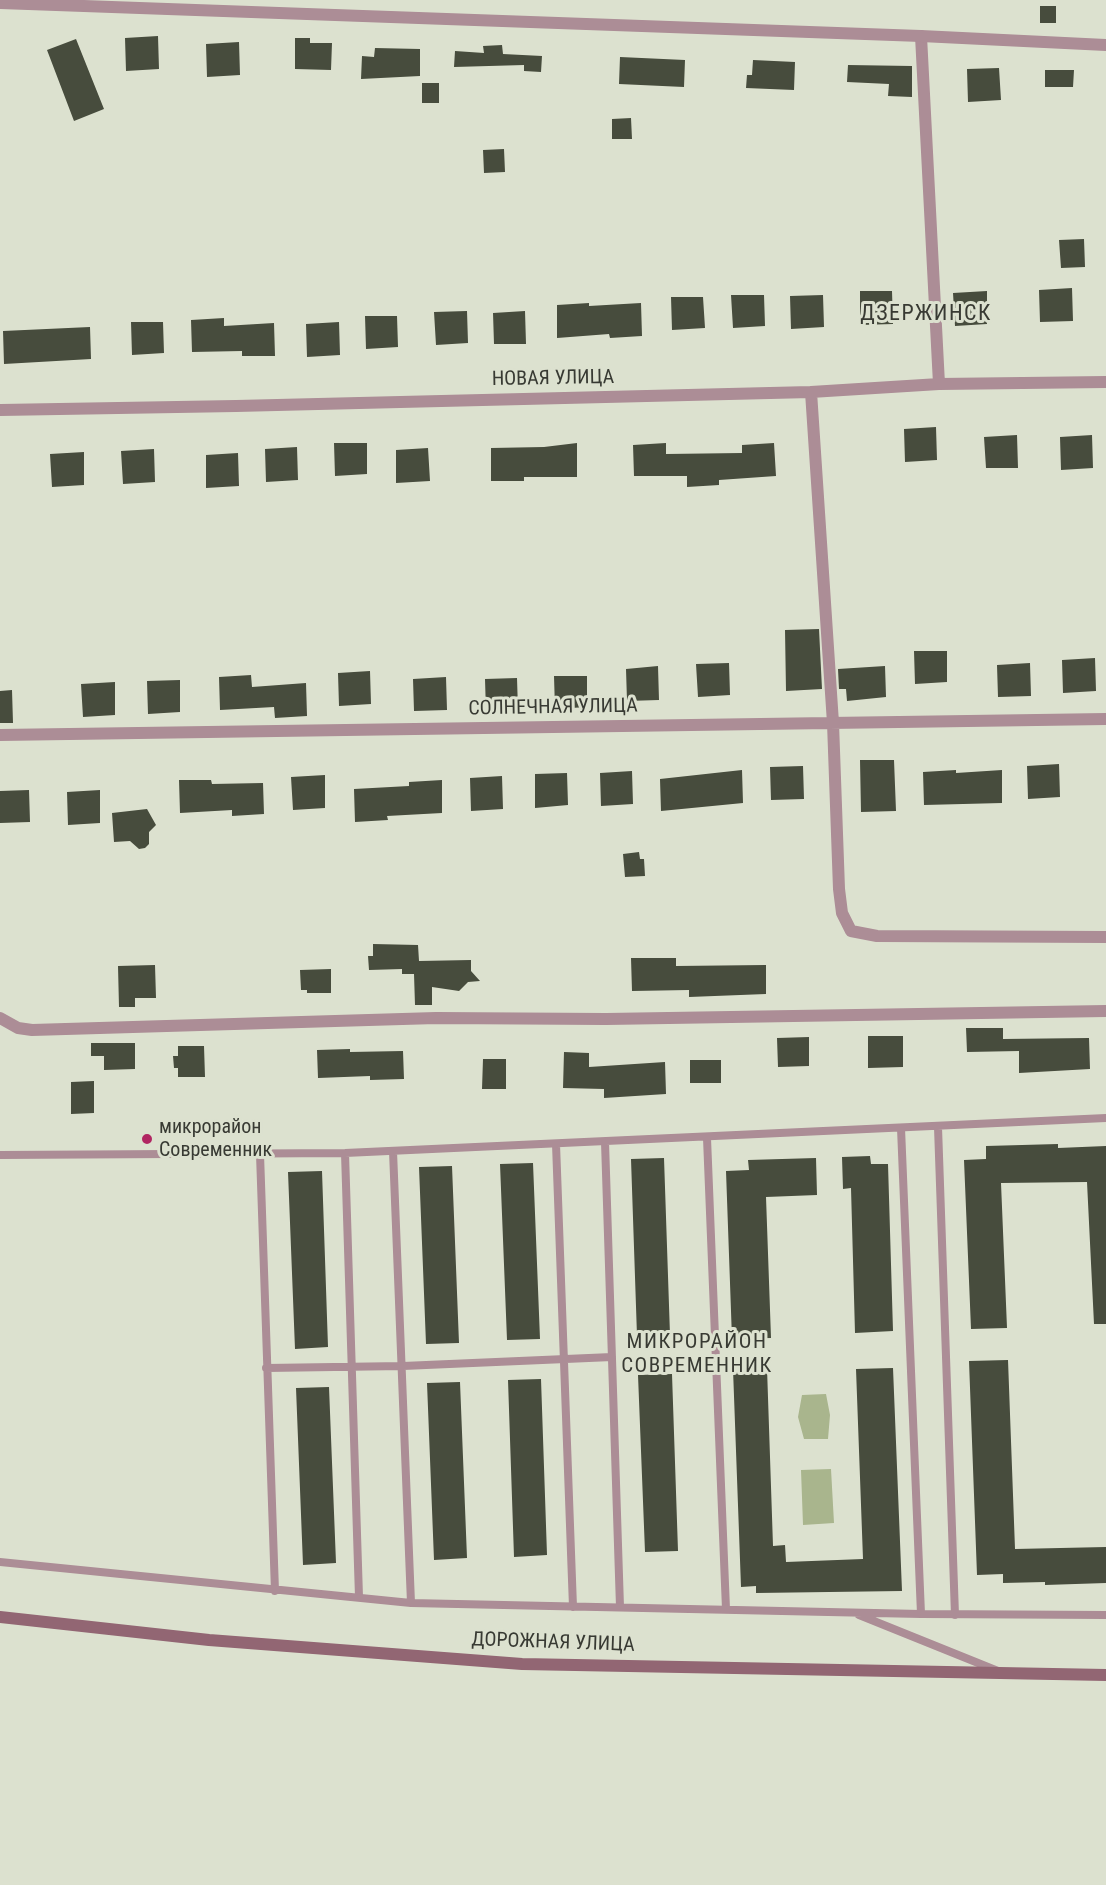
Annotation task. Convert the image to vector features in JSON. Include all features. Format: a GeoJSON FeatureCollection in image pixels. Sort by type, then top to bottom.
{"type":"FeatureCollection","features":[{"type":"Feature","properties":{"kind":"main road","name":"ДОРОЖНАЯ УЛИЦА"},"geometry":{"type":"LineString","coordinates":[[0,1617],[209,1640],[522,1664],[1106,1675]]}},
{"type":"Feature","properties":{"kind":"street"},"geometry":{"type":"LineString","coordinates":[[0,3],[921,36],[1106,45]]}},
{"type":"Feature","properties":{"kind":"street"},"geometry":{"type":"LineString","coordinates":[[921,36],[939,384]]}},
{"type":"Feature","properties":{"kind":"street","name":"НОВАЯ УЛИЦА"},"geometry":{"type":"LineString","coordinates":[[0,410],[811,392],[939,384],[1106,382]]}},
{"type":"Feature","properties":{"kind":"street"},"geometry":{"type":"LineString","coordinates":[[811,392],[834,723],[839,889],[842,913],[851,931],[877,936],[1106,938]]}},
{"type":"Feature","properties":{"kind":"street","name":"СОЛНЕЧНАЯ УЛИЦА"},"geometry":{"type":"LineString","coordinates":[[0,735],[1106,718]]}},
{"type":"Feature","properties":{"kind":"street"},"geometry":{"type":"LineString","coordinates":[[0,1018],[18,1028],[32,1030],[436,1018],[606,1019],[1106,1011]]}},
{"type":"Feature","properties":{"kind":"lane"},"geometry":{"type":"LineString","coordinates":[[0,1155],[345,1153],[1106,1119]]}},
{"type":"Feature","properties":{"kind":"lane"},"geometry":{"type":"LineString","coordinates":[[938,1126],[954,1615]]}},
{"type":"Feature","properties":{"kind":"lane"},"geometry":{"type":"LineString","coordinates":[[901,1128],[921,1614]]}},
{"type":"Feature","properties":{"kind":"lane"},"geometry":{"type":"LineString","coordinates":[[707,1138],[726,1609]]}},
{"type":"Feature","properties":{"kind":"lane"},"geometry":{"type":"LineString","coordinates":[[605,1143],[620,1607]]}},
{"type":"Feature","properties":{"kind":"lane"},"geometry":{"type":"LineString","coordinates":[[556,1144],[573,1607]]}},
{"type":"Feature","properties":{"kind":"lane"},"geometry":{"type":"LineString","coordinates":[[393,1151],[411,1603]]}},
{"type":"Feature","properties":{"kind":"lane"},"geometry":{"type":"LineString","coordinates":[[345,1153],[359,1597]]}},
{"type":"Feature","properties":{"kind":"lane"},"geometry":{"type":"LineString","coordinates":[[260,1154],[275,1591]]}},
{"type":"Feature","properties":{"kind":"lane"},"geometry":{"type":"LineString","coordinates":[[266,1368],[403,1366],[612,1357]]}},
{"type":"Feature","properties":{"kind":"lane"},"geometry":{"type":"LineString","coordinates":[[0,1562],[411,1603],[954,1615],[1106,1615]]}},
{"type":"Feature","properties":{"kind":"lane"},"geometry":{"type":"LineString","coordinates":[[855,1613],[1005,1673]]}},
{"type":"Feature","properties":{"kind":"green space"},"geometry":{"type":"Polygon","coordinates":[[[826,1394],[830,1415],[828,1439],[804,1439],[798,1417],[802,1395],[826,1394]]]}},
{"type":"Feature","properties":{"kind":"green space"},"geometry":{"type":"Polygon","coordinates":[[[831,1469],[834,1523],[803,1525],[801,1470],[831,1469]]]}},
{"type":"Feature","properties":{"kind":"building"},"geometry":{"type":"Polygon","coordinates":[[[1040,6],[1056,6],[1056,23],[1040,23],[1040,6]]]}},
{"type":"Feature","properties":{"kind":"building"},"geometry":{"type":"Polygon","coordinates":[[[158,36],[159,69],[126,71],[125,38],[158,36]]]}},
{"type":"Feature","properties":{"kind":"building"},"geometry":{"type":"Polygon","coordinates":[[[295,38],[310,38],[310,43],[332,43],[331,70],[295,69],[295,38]]]}},
{"type":"Feature","properties":{"kind":"building"},"geometry":{"type":"Polygon","coordinates":[[[76,39],[104,109],[74,121],[47,50],[76,39]]]}},
{"type":"Feature","properties":{"kind":"building"},"geometry":{"type":"Polygon","coordinates":[[[239,42],[240,75],[207,77],[206,44],[239,42]]]}},
{"type":"Feature","properties":{"kind":"building"},"geometry":{"type":"Polygon","coordinates":[[[502,45],[503,54],[542,56],[541,72],[524,71],[524,65],[454,67],[455,51],[484,53],[483,46],[502,45]]]}},
{"type":"Feature","properties":{"kind":"building"},"geometry":{"type":"Polygon","coordinates":[[[375,48],[420,49],[420,76],[361,79],[362,56],[374,57],[375,48]]]}},
{"type":"Feature","properties":{"kind":"building"},"geometry":{"type":"Polygon","coordinates":[[[620,57],[685,60],[684,87],[619,84],[620,57]]]}},
{"type":"Feature","properties":{"kind":"building"},"geometry":{"type":"Polygon","coordinates":[[[753,60],[795,62],[794,90],[746,88],[747,75],[752,75],[753,60]]]}},
{"type":"Feature","properties":{"kind":"building"},"geometry":{"type":"Polygon","coordinates":[[[848,65],[912,66],[912,97],[888,96],[889,84],[847,82],[848,65]]]}},
{"type":"Feature","properties":{"kind":"building"},"geometry":{"type":"Polygon","coordinates":[[[999,68],[1001,100],[968,102],[967,69],[999,68]]]}},
{"type":"Feature","properties":{"kind":"building"},"geometry":{"type":"Polygon","coordinates":[[[1045,70],[1074,70],[1073,87],[1045,87],[1045,70]]]}},
{"type":"Feature","properties":{"kind":"building"},"geometry":{"type":"Polygon","coordinates":[[[422,83],[439,83],[439,103],[422,103],[422,83]]]}},
{"type":"Feature","properties":{"kind":"building"},"geometry":{"type":"Polygon","coordinates":[[[631,118],[632,139],[612,139],[612,119],[631,118]]]}},
{"type":"Feature","properties":{"kind":"building"},"geometry":{"type":"Polygon","coordinates":[[[504,149],[505,172],[484,173],[483,150],[504,149]]]}},
{"type":"Feature","properties":{"kind":"building"},"geometry":{"type":"Polygon","coordinates":[[[1084,239],[1085,267],[1061,268],[1059,240],[1084,239]]]}},
{"type":"Feature","properties":{"kind":"building"},"geometry":{"type":"Polygon","coordinates":[[[1072,288],[1073,321],[1040,322],[1039,290],[1072,288]]]}},
{"type":"Feature","properties":{"kind":"building"},"geometry":{"type":"Polygon","coordinates":[[[860,291],[892,291],[893,324],[860,325],[860,291]]]}},
{"type":"Feature","properties":{"kind":"building"},"geometry":{"type":"Polygon","coordinates":[[[987,291],[987,324],[955,326],[953,293],[987,291]]]}},
{"type":"Feature","properties":{"kind":"building"},"geometry":{"type":"Polygon","coordinates":[[[731,295],[764,295],[765,326],[733,328],[731,295]]]}},
{"type":"Feature","properties":{"kind":"building"},"geometry":{"type":"Polygon","coordinates":[[[823,295],[824,327],[791,329],[790,296],[823,295]]]}},
{"type":"Feature","properties":{"kind":"building"},"geometry":{"type":"Polygon","coordinates":[[[671,297],[703,297],[705,328],[672,330],[671,297]]]}},
{"type":"Feature","properties":{"kind":"building"},"geometry":{"type":"Polygon","coordinates":[[[589,303],[589,306],[641,303],[642,336],[610,338],[609,334],[557,338],[557,305],[589,303]]]}},
{"type":"Feature","properties":{"kind":"building"},"geometry":{"type":"Polygon","coordinates":[[[467,311],[468,343],[436,345],[434,312],[467,311]]]}},
{"type":"Feature","properties":{"kind":"building"},"geometry":{"type":"Polygon","coordinates":[[[525,311],[526,344],[494,344],[493,313],[525,311]]]}},
{"type":"Feature","properties":{"kind":"building"},"geometry":{"type":"Polygon","coordinates":[[[365,316],[397,316],[398,347],[366,349],[365,316]]]}},
{"type":"Feature","properties":{"kind":"building"},"geometry":{"type":"Polygon","coordinates":[[[224,318],[224,326],[274,323],[275,356],[242,356],[242,351],[192,352],[191,320],[224,318]]]}},
{"type":"Feature","properties":{"kind":"building"},"geometry":{"type":"Polygon","coordinates":[[[131,322],[163,322],[164,353],[132,355],[131,322]]]}},
{"type":"Feature","properties":{"kind":"building"},"geometry":{"type":"Polygon","coordinates":[[[339,322],[340,355],[307,357],[306,324],[339,322]]]}},
{"type":"Feature","properties":{"kind":"building"},"geometry":{"type":"Polygon","coordinates":[[[90,327],[91,359],[4,364],[3,331],[90,327]]]}},
{"type":"Feature","properties":{"kind":"building"},"geometry":{"type":"Polygon","coordinates":[[[936,427],[937,460],[905,462],[904,429],[936,427]]]}},
{"type":"Feature","properties":{"kind":"building"},"geometry":{"type":"Polygon","coordinates":[[[1017,435],[1018,468],[986,468],[984,437],[1017,435]]]}},
{"type":"Feature","properties":{"kind":"building"},"geometry":{"type":"Polygon","coordinates":[[[1092,435],[1093,468],[1061,470],[1060,437],[1092,435]]]}},
{"type":"Feature","properties":{"kind":"building"},"geometry":{"type":"Polygon","coordinates":[[[334,443],[367,443],[367,474],[335,476],[334,443]]]}},
{"type":"Feature","properties":{"kind":"building"},"geometry":{"type":"Polygon","coordinates":[[[577,443],[577,477],[524,477],[524,481],[491,481],[491,448],[544,447],[577,443]]]}},
{"type":"Feature","properties":{"kind":"building"},"geometry":{"type":"Polygon","coordinates":[[[666,443],[666,454],[742,453],[742,445],[774,443],[776,476],[719,480],[719,485],[687,487],[687,476],[634,476],[633,445],[666,443]]]}},
{"type":"Feature","properties":{"kind":"building"},"geometry":{"type":"Polygon","coordinates":[[[297,447],[298,480],[266,482],[265,449],[297,447]]]}},
{"type":"Feature","properties":{"kind":"building"},"geometry":{"type":"Polygon","coordinates":[[[428,448],[430,481],[396,483],[396,450],[428,448]]]}},
{"type":"Feature","properties":{"kind":"building"},"geometry":{"type":"Polygon","coordinates":[[[154,449],[155,482],[123,484],[121,451],[154,449]]]}},
{"type":"Feature","properties":{"kind":"building"},"geometry":{"type":"Polygon","coordinates":[[[84,452],[84,485],[52,487],[50,454],[84,452]]]}},
{"type":"Feature","properties":{"kind":"building"},"geometry":{"type":"Polygon","coordinates":[[[238,453],[239,486],[206,488],[206,455],[238,453]]]}},
{"type":"Feature","properties":{"kind":"building"},"geometry":{"type":"Polygon","coordinates":[[[819,629],[822,689],[786,691],[785,630],[819,629]]]}},
{"type":"Feature","properties":{"kind":"building"},"geometry":{"type":"Polygon","coordinates":[[[914,651],[947,651],[947,682],[915,684],[914,651]]]}},
{"type":"Feature","properties":{"kind":"building"},"geometry":{"type":"Polygon","coordinates":[[[1095,658],[1096,691],[1063,693],[1062,660],[1095,658]]]}},
{"type":"Feature","properties":{"kind":"building"},"geometry":{"type":"Polygon","coordinates":[[[729,663],[730,695],[698,697],[696,664],[729,663]]]}},
{"type":"Feature","properties":{"kind":"building"},"geometry":{"type":"Polygon","coordinates":[[[1030,663],[1031,696],[998,697],[997,665],[1030,663]]]}},
{"type":"Feature","properties":{"kind":"building"},"geometry":{"type":"Polygon","coordinates":[[[658,666],[659,700],[627,701],[626,669],[658,666]]]}},
{"type":"Feature","properties":{"kind":"building"},"geometry":{"type":"Polygon","coordinates":[[[885,666],[886,697],[847,701],[846,689],[839,689],[838,669],[885,666]]]}},
{"type":"Feature","properties":{"kind":"building"},"geometry":{"type":"Polygon","coordinates":[[[370,671],[371,704],[339,706],[338,673],[370,671]]]}},
{"type":"Feature","properties":{"kind":"building"},"geometry":{"type":"Polygon","coordinates":[[[251,675],[252,687],[306,683],[307,716],[275,718],[274,707],[220,710],[219,677],[251,675]]]}},
{"type":"Feature","properties":{"kind":"building"},"geometry":{"type":"Polygon","coordinates":[[[554,676],[587,676],[587,707],[555,709],[554,676]]]}},
{"type":"Feature","properties":{"kind":"building"},"geometry":{"type":"Polygon","coordinates":[[[446,677],[447,710],[414,711],[413,679],[446,677]]]}},
{"type":"Feature","properties":{"kind":"building"},"geometry":{"type":"Polygon","coordinates":[[[517,678],[518,710],[486,712],[485,679],[517,678]]]}},
{"type":"Feature","properties":{"kind":"building"},"geometry":{"type":"Polygon","coordinates":[[[180,680],[180,712],[148,714],[147,681],[180,680]]]}},
{"type":"Feature","properties":{"kind":"building"},"geometry":{"type":"Polygon","coordinates":[[[115,682],[115,715],[83,717],[81,684],[115,682]]]}},
{"type":"Feature","properties":{"kind":"building"},"geometry":{"type":"Polygon","coordinates":[[[12,690],[13,723],[0,723],[0,691],[12,690]]]}},
{"type":"Feature","properties":{"kind":"building"},"geometry":{"type":"Polygon","coordinates":[[[860,760],[894,760],[896,811],[861,812],[860,760]]]}},
{"type":"Feature","properties":{"kind":"building"},"geometry":{"type":"Polygon","coordinates":[[[1059,764],[1060,797],[1028,799],[1027,766],[1059,764]]]}},
{"type":"Feature","properties":{"kind":"building"},"geometry":{"type":"Polygon","coordinates":[[[803,766],[804,799],[771,800],[770,767],[803,766]]]}},
{"type":"Feature","properties":{"kind":"building"},"geometry":{"type":"Polygon","coordinates":[[[742,770],[743,803],[661,811],[660,779],[742,770]]]}},
{"type":"Feature","properties":{"kind":"building"},"geometry":{"type":"Polygon","coordinates":[[[956,770],[956,773],[1002,770],[1002,803],[924,805],[923,772],[956,770]]]}},
{"type":"Feature","properties":{"kind":"building"},"geometry":{"type":"Polygon","coordinates":[[[632,771],[633,804],[601,806],[600,773],[632,771]]]}},
{"type":"Feature","properties":{"kind":"building"},"geometry":{"type":"Polygon","coordinates":[[[567,773],[568,805],[535,808],[535,774],[567,773]]]}},
{"type":"Feature","properties":{"kind":"building"},"geometry":{"type":"Polygon","coordinates":[[[325,775],[325,808],[293,810],[291,777],[325,775]]]}},
{"type":"Feature","properties":{"kind":"building"},"geometry":{"type":"Polygon","coordinates":[[[502,776],[503,809],[471,811],[470,778],[502,776]]]}},
{"type":"Feature","properties":{"kind":"building"},"geometry":{"type":"Polygon","coordinates":[[[179,780],[211,780],[212,784],[263,783],[264,814],[232,816],[232,810],[180,813],[179,780]]]}},
{"type":"Feature","properties":{"kind":"building"},"geometry":{"type":"Polygon","coordinates":[[[442,780],[442,813],[387,816],[388,820],[355,822],[354,789],[409,786],[409,782],[442,780]]]}},
{"type":"Feature","properties":{"kind":"building"},"geometry":{"type":"Polygon","coordinates":[[[29,790],[30,822],[0,823],[0,791],[29,790]]]}},
{"type":"Feature","properties":{"kind":"building"},"geometry":{"type":"Polygon","coordinates":[[[100,790],[100,823],[68,825],[67,792],[100,790]]]}},
{"type":"Feature","properties":{"kind":"building"},"geometry":{"type":"Polygon","coordinates":[[[147,809],[156,825],[149,832],[149,844],[145,848],[139,849],[130,841],[114,842],[112,813],[147,809]]]}},
{"type":"Feature","properties":{"kind":"building"},"geometry":{"type":"Polygon","coordinates":[[[639,852],[640,859],[644,859],[645,876],[625,877],[623,854],[639,852]]]}},
{"type":"Feature","properties":{"kind":"building"},"geometry":{"type":"Polygon","coordinates":[[[373,944],[418,945],[419,961],[471,960],[471,971],[480,981],[468,982],[459,991],[432,987],[432,1005],[415,1005],[414,974],[402,974],[402,969],[369,970],[368,956],[373,956],[373,944]]]}},
{"type":"Feature","properties":{"kind":"building"},"geometry":{"type":"Polygon","coordinates":[[[631,958],[676,958],[676,966],[766,965],[766,994],[689,997],[689,990],[632,991],[631,958]]]}},
{"type":"Feature","properties":{"kind":"building"},"geometry":{"type":"Polygon","coordinates":[[[155,965],[156,998],[135,998],[135,1007],[119,1007],[118,966],[155,965]]]}},
{"type":"Feature","properties":{"kind":"building"},"geometry":{"type":"Polygon","coordinates":[[[331,969],[331,993],[307,993],[307,990],[301,990],[300,970],[331,969]]]}},
{"type":"Feature","properties":{"kind":"building"},"geometry":{"type":"Polygon","coordinates":[[[966,1028],[1003,1028],[1003,1039],[1089,1038],[1090,1069],[1019,1073],[1019,1051],[967,1052],[966,1028]]]}},
{"type":"Feature","properties":{"kind":"building"},"geometry":{"type":"Polygon","coordinates":[[[868,1036],[903,1036],[903,1067],[868,1068],[868,1036]]]}},
{"type":"Feature","properties":{"kind":"building"},"geometry":{"type":"Polygon","coordinates":[[[809,1037],[809,1066],[778,1067],[777,1038],[809,1037]]]}},
{"type":"Feature","properties":{"kind":"building"},"geometry":{"type":"Polygon","coordinates":[[[91,1043],[135,1043],[135,1069],[104,1070],[104,1056],[91,1056],[91,1043]]]}},
{"type":"Feature","properties":{"kind":"building"},"geometry":{"type":"Polygon","coordinates":[[[178,1046],[204,1046],[205,1077],[178,1077],[178,1068],[174,1068],[173,1056],[178,1056],[178,1046]]]}},
{"type":"Feature","properties":{"kind":"building"},"geometry":{"type":"Polygon","coordinates":[[[350,1049],[350,1052],[403,1051],[404,1079],[370,1080],[370,1076],[318,1078],[317,1050],[350,1049]]]}},
{"type":"Feature","properties":{"kind":"building"},"geometry":{"type":"Polygon","coordinates":[[[564,1052],[589,1053],[589,1067],[665,1062],[666,1094],[604,1098],[604,1089],[563,1088],[564,1052]]]}},
{"type":"Feature","properties":{"kind":"building"},"geometry":{"type":"Polygon","coordinates":[[[483,1059],[506,1059],[506,1089],[482,1089],[483,1059]]]}},
{"type":"Feature","properties":{"kind":"building"},"geometry":{"type":"Polygon","coordinates":[[[690,1060],[721,1060],[721,1083],[690,1083],[690,1060]]]}},
{"type":"Feature","properties":{"kind":"building"},"geometry":{"type":"Polygon","coordinates":[[[94,1081],[94,1113],[71,1114],[71,1082],[94,1081]]]}},
{"type":"Feature","properties":{"kind":"building"},"geometry":{"type":"Polygon","coordinates":[[[1058,1144],[1058,1148],[1106,1146],[1106,1324],[1094,1324],[1087,1182],[1001,1183],[1007,1328],[971,1329],[964,1160],[986,1159],[986,1146],[1058,1144]]]}},
{"type":"Feature","properties":{"kind":"building"},"geometry":{"type":"Polygon","coordinates":[[[870,1156],[871,1164],[888,1164],[893,1331],[855,1333],[851,1188],[843,1189],[842,1157],[870,1156]]]}},
{"type":"Feature","properties":{"kind":"building"},"geometry":{"type":"Polygon","coordinates":[[[664,1158],[670,1335],[637,1336],[631,1159],[664,1158]]]}},
{"type":"Feature","properties":{"kind":"building"},"geometry":{"type":"Polygon","coordinates":[[[816,1158],[817,1195],[766,1197],[771,1338],[732,1339],[726,1171],[749,1170],[748,1160],[816,1158]]]}},
{"type":"Feature","properties":{"kind":"building"},"geometry":{"type":"Polygon","coordinates":[[[533,1163],[540,1339],[507,1340],[500,1164],[533,1163]]]}},
{"type":"Feature","properties":{"kind":"building"},"geometry":{"type":"Polygon","coordinates":[[[452,1166],[459,1343],[426,1344],[419,1167],[452,1166]]]}},
{"type":"Feature","properties":{"kind":"building"},"geometry":{"type":"Polygon","coordinates":[[[322,1171],[328,1347],[295,1349],[288,1172],[322,1171]]]}},
{"type":"Feature","properties":{"kind":"building"},"geometry":{"type":"Polygon","coordinates":[[[1008,1360],[1015,1549],[1106,1547],[1106,1583],[1045,1585],[1045,1582],[1003,1583],[1003,1574],[977,1575],[969,1361],[1008,1360]]]}},
{"type":"Feature","properties":{"kind":"building"},"geometry":{"type":"Polygon","coordinates":[[[767,1368],[773,1546],[785,1545],[786,1562],[863,1559],[856,1369],[893,1368],[902,1591],[756,1593],[756,1586],[741,1587],[733,1369],[767,1368]]]}},
{"type":"Feature","properties":{"kind":"building"},"geometry":{"type":"Polygon","coordinates":[[[672,1374],[678,1551],[645,1552],[638,1375],[672,1374]]]}},
{"type":"Feature","properties":{"kind":"building"},"geometry":{"type":"Polygon","coordinates":[[[541,1379],[547,1555],[514,1557],[508,1380],[541,1379]]]}},
{"type":"Feature","properties":{"kind":"building"},"geometry":{"type":"Polygon","coordinates":[[[460,1382],[467,1558],[434,1560],[427,1383],[460,1382]]]}},
{"type":"Feature","properties":{"kind":"building"},"geometry":{"type":"Polygon","coordinates":[[[329,1387],[336,1563],[303,1565],[296,1388],[329,1387]]]}},
{"type":"Feature","properties":{"kind":"place","name":"микрорайон Современник"},"geometry":{"type":"Point","coordinates":[147,1139]}},
{"type":"Feature","properties":{"kind":"district","name":"ДЗЕРЖИНСК"},"geometry":{"type":"Point","coordinates":[926,314]}},
{"type":"Feature","properties":{"kind":"district","name":"МИКРОРАЙОН СОВРЕМЕННИК"},"geometry":{"type":"Point","coordinates":[697,1355]}}]}
